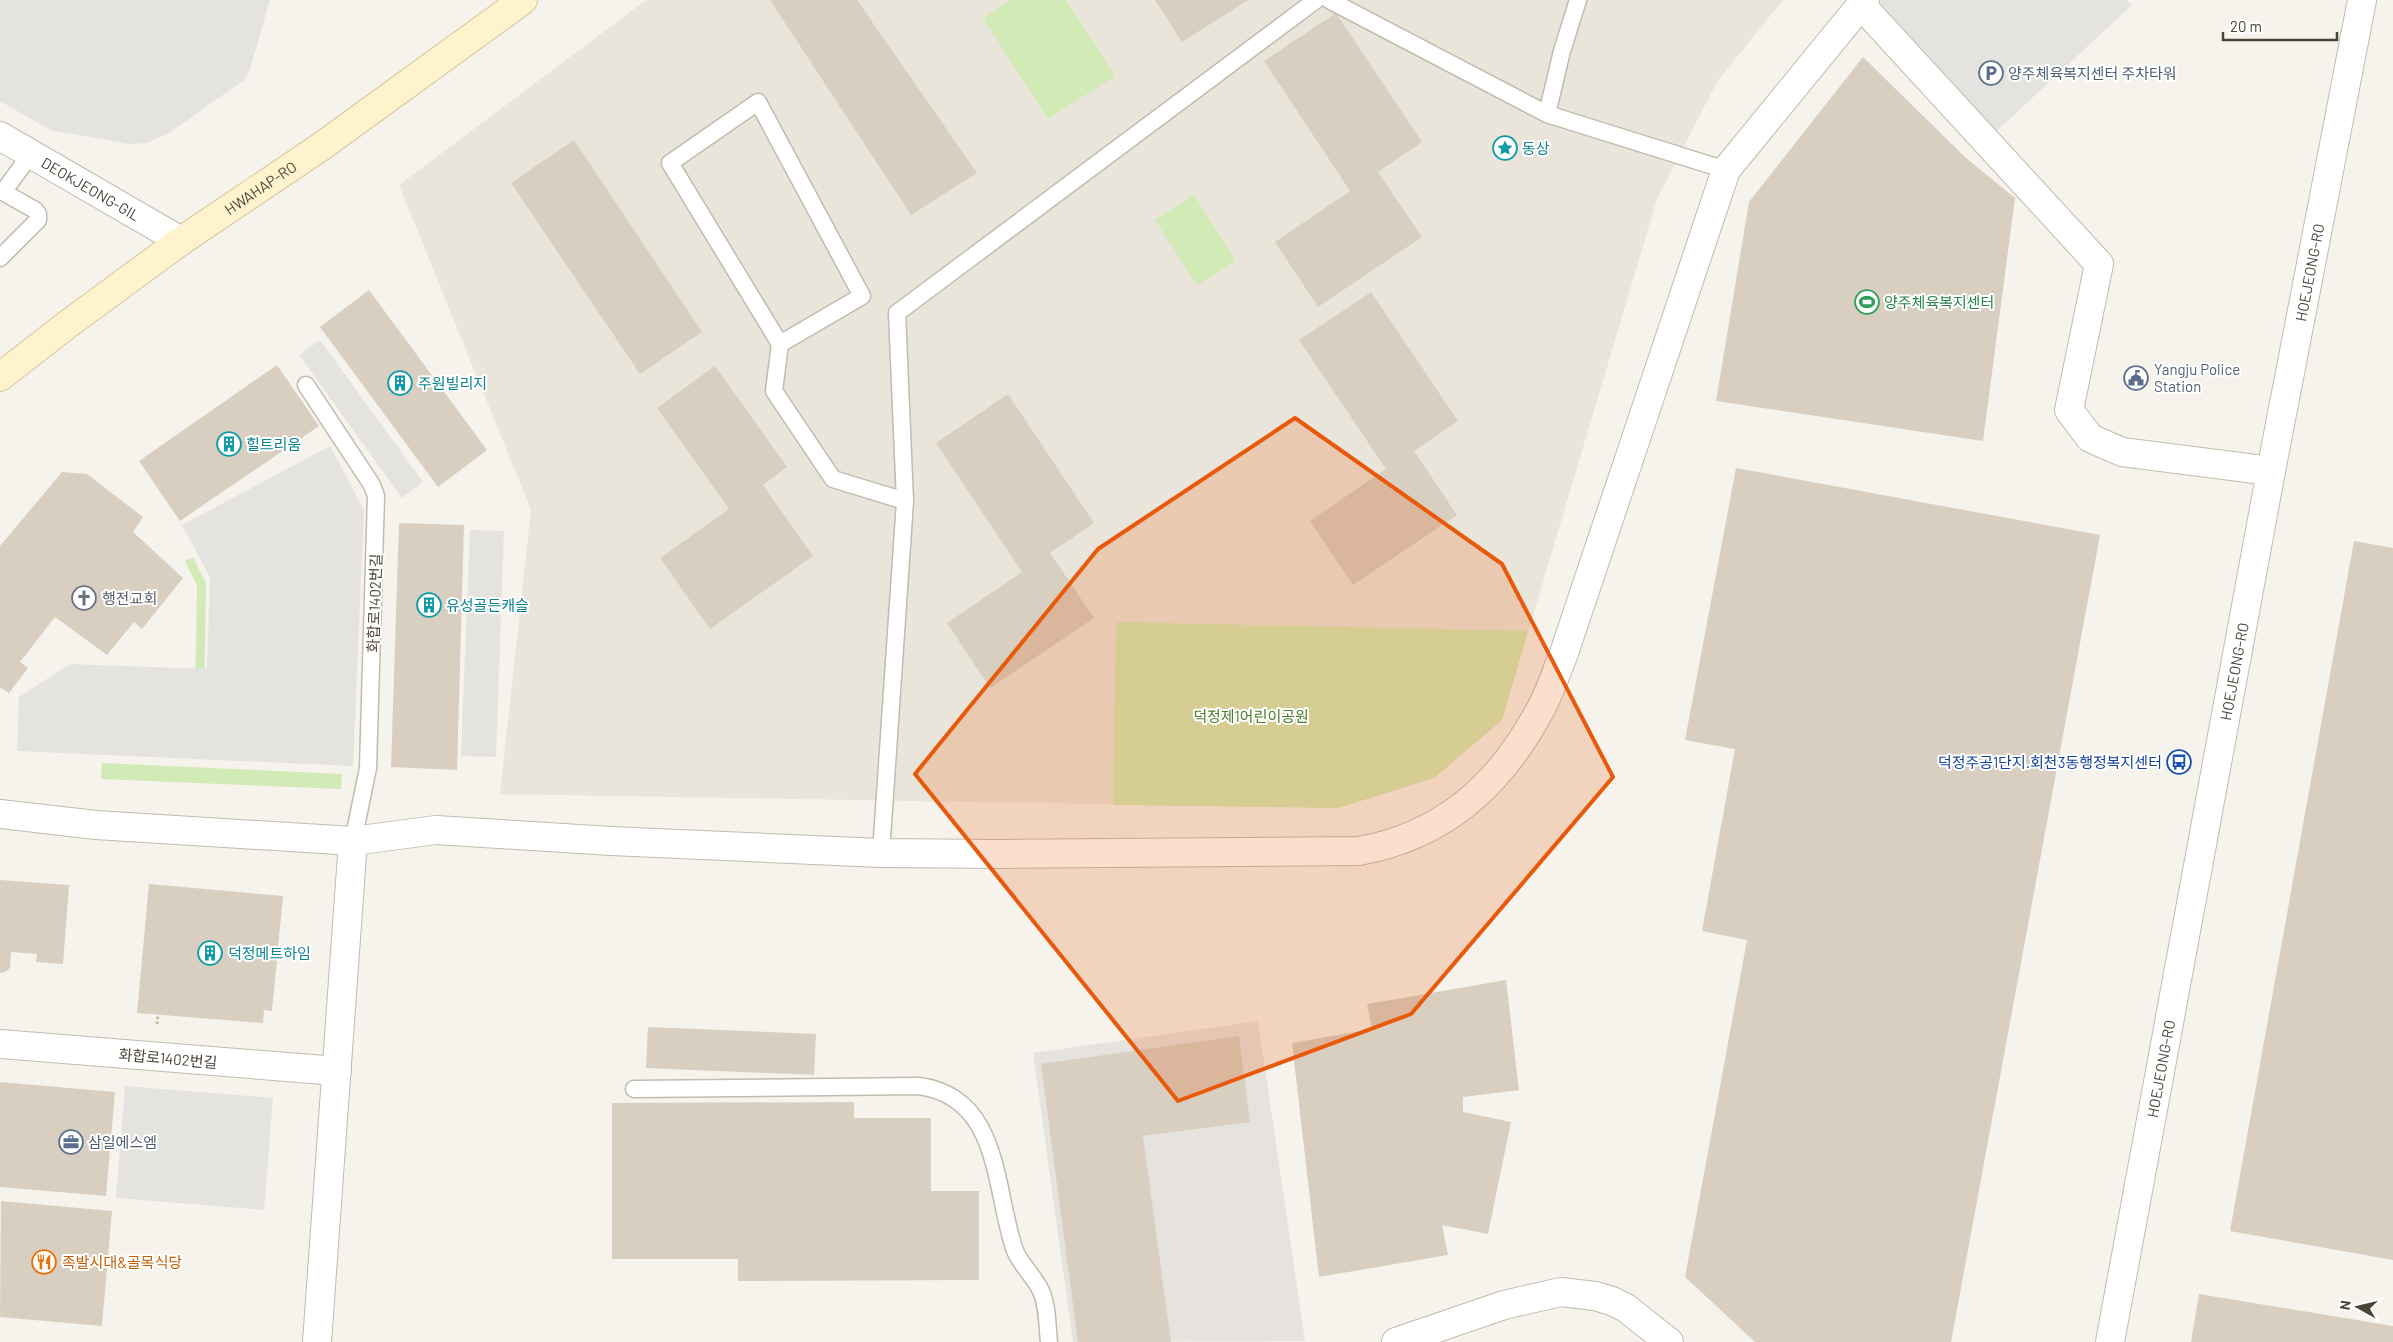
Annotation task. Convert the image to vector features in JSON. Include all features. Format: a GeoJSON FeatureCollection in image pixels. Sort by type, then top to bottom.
{"type":"FeatureCollection","features":[{"type":"Feature","properties":{"kind":"main road","name":"HWAHAP-RO"},"geometry":{"type":"LineString","coordinates":[[0,377],[68,324],[181,242],[322,146],[523,0]]}},
{"type":"Feature","properties":{"kind":"street","name":"HOEJEONG-RO"},"geometry":{"type":"LineString","coordinates":[[2110,1342],[2271,471],[2362,0]]}},
{"type":"Feature","properties":{"kind":"street"},"geometry":{"type":"LineString","coordinates":[[0,814],[96,825],[353,841],[436,830],[611,841],[880,853],[1359,851],[1406,839],[1434,826],[1487,786],[1518,747],[1540,711],[1563,656],[1726,170],[1863,3],[2100,264],[2069,410],[2090,438],[2122,452],[2271,471]]}},
{"type":"Feature","properties":{"kind":"street","name":"DEOKJEONG-GIL"},"geometry":{"type":"LineString","coordinates":[[0,136],[181,242]]}},
{"type":"Feature","properties":{"kind":"street"},"geometry":{"type":"LineString","coordinates":[[317,1342],[353,841]]}},
{"type":"Feature","properties":{"kind":"street","name":"화합로1402번길"},"geometry":{"type":"LineString","coordinates":[[0,1044],[337,1071]]}},
{"type":"Feature","properties":{"kind":"street"},"geometry":{"type":"LineString","coordinates":[[1396,1342],[1504,1305],[1561,1292],[1594,1296],[1612,1301],[1626,1308],[1669,1342]]}},
{"type":"Feature","properties":{"kind":"lane"},"geometry":{"type":"LineString","coordinates":[[880,853],[905,501],[897,313],[1316,0]]}},
{"type":"Feature","properties":{"kind":"lane"},"geometry":{"type":"LineString","coordinates":[[1329,0],[1547,114],[1726,170]]}},
{"type":"Feature","properties":{"kind":"lane"},"geometry":{"type":"LineString","coordinates":[[1547,114],[1562,51],[1578,0]]}},
{"type":"Feature","properties":{"kind":"lane"},"geometry":{"type":"LineString","coordinates":[[780,344],[862,296],[758,102],[670,163],[780,344],[774,391],[834,479],[905,501]]}},
{"type":"Feature","properties":{"kind":"lane"},"geometry":{"type":"LineString","coordinates":[[0,258],[38,220],[38,214],[35,210],[2,191],[31,154]]}},
{"type":"Feature","properties":{"kind":"lane","name":"화합로1402번길"},"geometry":{"type":"LineString","coordinates":[[306,385],[372,485],[376,496],[368,768],[353,841]]}},
{"type":"Feature","properties":{"kind":"lane"},"geometry":{"type":"LineString","coordinates":[[634,1089],[919,1086],[937,1089],[952,1097],[972,1114],[990,1146],[1016,1253],[1041,1291],[1049,1342]]}},
{"type":"Feature","properties":{"kind":"highlighted area"},"geometry":{"type":"Polygon","coordinates":[[[1295,418],[1502,564],[1613,777],[1411,1014],[1178,1101],[915,774],[1098,549],[1295,418]]]}},
{"type":"Feature","properties":{"kind":"shaded area"},"geometry":{"type":"Polygon","coordinates":[[[0,0],[270,0],[250,69],[244,80],[168,134],[146,143],[129,144],[50,130],[0,101],[0,0]]]}},
{"type":"Feature","properties":{"kind":"shaded area"},"geometry":{"type":"Polygon","coordinates":[[[646,0],[1783,0],[1717,82],[1657,199],[1502,720],[1434,778],[1338,808],[500,794],[531,510],[399,185],[646,0]]]}},
{"type":"Feature","properties":{"kind":"shaded area","name":"양주체육복지센터 주차타워"},"geometry":{"type":"Polygon","coordinates":[[[1865,0],[2127,0],[2132,5],[1986,141],[1865,0]]]}},
{"type":"Feature","properties":{"kind":"shaded area"},"geometry":{"type":"Polygon","coordinates":[[[320,340],[423,482],[402,498],[299,355],[320,340]]]}},
{"type":"Feature","properties":{"kind":"shaded area"},"geometry":{"type":"Polygon","coordinates":[[[330,446],[364,510],[353,766],[17,751],[19,697],[70,664],[207,669],[210,577],[182,525],[330,446]]]}},
{"type":"Feature","properties":{"kind":"shaded area"},"geometry":{"type":"Polygon","coordinates":[[[470,530],[504,531],[496,757],[461,756],[470,530]]]}},
{"type":"Feature","properties":{"kind":"shaded area"},"geometry":{"type":"Polygon","coordinates":[[[1258,1021],[1305,1341],[1073,1342],[1033,1053],[1258,1021]]]}},
{"type":"Feature","properties":{"kind":"shaded area"},"geometry":{"type":"Polygon","coordinates":[[[125,1086],[273,1098],[264,1210],[116,1198],[125,1086]]]}},
{"type":"Feature","properties":{"kind":"green space"},"geometry":{"type":"Polygon","coordinates":[[[1011,0],[1066,0],[1115,76],[1048,119],[983,18],[1011,0]]]}},
{"type":"Feature","properties":{"kind":"green space"},"geometry":{"type":"Polygon","coordinates":[[[1194,195],[1236,261],[1197,285],[1155,220],[1194,195]]]}},
{"type":"Feature","properties":{"kind":"green space"},"geometry":{"type":"Polygon","coordinates":[[[193,557],[206,583],[204,697],[195,697],[197,586],[185,561],[193,557]]]}},
{"type":"Feature","properties":{"kind":"green space","name":"덕정제1어린이공원"},"geometry":{"type":"Polygon","coordinates":[[[1116,622],[1528,631],[1502,720],[1434,778],[1338,808],[1113,805],[1116,622]]]}},
{"type":"Feature","properties":{"kind":"green space"},"geometry":{"type":"Polygon","coordinates":[[[102,763],[342,774],[341,789],[101,779],[102,763]]]}},
{"type":"Feature","properties":{"kind":"building"},"geometry":{"type":"Polygon","coordinates":[[[770,0],[857,0],[977,173],[911,215],[770,0]]]}},
{"type":"Feature","properties":{"kind":"building"},"geometry":{"type":"Polygon","coordinates":[[[1155,0],[1248,0],[1182,42],[1155,0]]]}},
{"type":"Feature","properties":{"kind":"building"},"geometry":{"type":"Polygon","coordinates":[[[1336,13],[1422,142],[1378,172],[1422,237],[1318,307],[1275,242],[1350,191],[1264,61],[1336,13]]]}},
{"type":"Feature","properties":{"kind":"building","name":"양주체육복지센터"},"geometry":{"type":"Polygon","coordinates":[[[1863,57],[1966,158],[2015,198],[1983,441],[1716,401],[1749,202],[1863,57]]]}},
{"type":"Feature","properties":{"kind":"building"},"geometry":{"type":"Polygon","coordinates":[[[574,140],[702,332],[640,374],[511,183],[574,140]]]}},
{"type":"Feature","properties":{"kind":"building","name":"주원빌리지"},"geometry":{"type":"Polygon","coordinates":[[[369,290],[487,450],[438,487],[320,327],[369,290]]]}},
{"type":"Feature","properties":{"kind":"building"},"geometry":{"type":"Polygon","coordinates":[[[1371,292],[1458,421],[1414,451],[1457,515],[1353,585],[1310,521],[1386,469],[1299,340],[1371,292]]]}},
{"type":"Feature","properties":{"kind":"building","name":"힐트리움"},"geometry":{"type":"Polygon","coordinates":[[[277,365],[319,426],[180,521],[139,461],[277,365]]]}},
{"type":"Feature","properties":{"kind":"building"},"geometry":{"type":"Polygon","coordinates":[[[715,366],[787,467],[763,485],[813,556],[710,629],[660,558],[729,509],[657,408],[715,366]]]}},
{"type":"Feature","properties":{"kind":"building"},"geometry":{"type":"Polygon","coordinates":[[[1008,394],[1094,523],[1050,553],[1094,618],[990,688],[947,623],[1022,572],[936,443],[1008,394]]]}},
{"type":"Feature","properties":{"kind":"building"},"geometry":{"type":"Polygon","coordinates":[[[1736,468],[2100,535],[1951,1342],[1755,1342],[1685,1277],[1747,940],[1702,931],[1735,749],[1685,740],[1736,468]]]}},
{"type":"Feature","properties":{"kind":"building","name":"행전교회"},"geometry":{"type":"Polygon","coordinates":[[[62,472],[87,474],[143,517],[133,532],[183,578],[142,629],[134,622],[107,655],[55,617],[20,662],[28,668],[9,693],[0,687],[0,546],[62,472]]]}},
{"type":"Feature","properties":{"kind":"building","name":"유성골든캐슬"},"geometry":{"type":"Polygon","coordinates":[[[399,523],[464,525],[457,770],[391,767],[399,523]]]}},
{"type":"Feature","properties":{"kind":"building"},"geometry":{"type":"Polygon","coordinates":[[[2354,541],[2393,548],[2393,1260],[2230,1231],[2354,541]]]}},
{"type":"Feature","properties":{"kind":"building"},"geometry":{"type":"Polygon","coordinates":[[[0,880],[69,885],[63,964],[36,962],[37,954],[11,952],[10,968],[0,973],[0,880]]]}},
{"type":"Feature","properties":{"kind":"building","name":"덕정메트하임"},"geometry":{"type":"Polygon","coordinates":[[[149,884],[283,896],[272,1011],[264,1010],[263,1023],[137,1013],[149,884]]]}},
{"type":"Feature","properties":{"kind":"building"},"geometry":{"type":"Polygon","coordinates":[[[1506,980],[1519,1090],[1463,1097],[1463,1112],[1511,1122],[1488,1234],[1442,1225],[1448,1255],[1319,1277],[1292,1043],[1372,1029],[1367,1004],[1506,980]]]}},
{"type":"Feature","properties":{"kind":"building"},"geometry":{"type":"Polygon","coordinates":[[[648,1027],[816,1034],[814,1075],[646,1068],[648,1027]]]}},
{"type":"Feature","properties":{"kind":"building"},"geometry":{"type":"Polygon","coordinates":[[[1239,1036],[1250,1122],[1143,1136],[1171,1342],[1078,1342],[1041,1064],[1239,1036]]]}},
{"type":"Feature","properties":{"kind":"building"},"geometry":{"type":"Polygon","coordinates":[[[0,1082],[115,1092],[106,1196],[0,1187],[0,1082]]]}},
{"type":"Feature","properties":{"kind":"building"},"geometry":{"type":"Polygon","coordinates":[[[854,1102],[854,1118],[931,1118],[931,1191],[979,1191],[979,1280],[738,1281],[738,1259],[612,1259],[612,1103],[854,1102]]]}},
{"type":"Feature","properties":{"kind":"building"},"geometry":{"type":"Polygon","coordinates":[[[1,1201],[112,1211],[102,1326],[0,1317],[1,1201]]]}},
{"type":"Feature","properties":{"kind":"building"},"geometry":{"type":"Polygon","coordinates":[[[2199,1294],[2393,1326],[2393,1342],[2191,1342],[2199,1294]]]}},
{"type":"Feature","properties":{"kind":"place","name":"양주체육복지센터 주차타워"},"geometry":{"type":"Point","coordinates":[1991,73]}},
{"type":"Feature","properties":{"kind":"place","name":"동상"},"geometry":{"type":"Point","coordinates":[1505,148]}},
{"type":"Feature","properties":{"kind":"place","name":"양주체육복지센터"},"geometry":{"type":"Point","coordinates":[1867,302]}},
{"type":"Feature","properties":{"kind":"place","name":"Yangju Police Station"},"geometry":{"type":"Point","coordinates":[2136,378]}},
{"type":"Feature","properties":{"kind":"place","name":"주원빌리지"},"geometry":{"type":"Point","coordinates":[400,383]}},
{"type":"Feature","properties":{"kind":"place","name":"힐트리움"},"geometry":{"type":"Point","coordinates":[229,444]}},
{"type":"Feature","properties":{"kind":"place","name":"행전교회"},"geometry":{"type":"Point","coordinates":[84,598]}},
{"type":"Feature","properties":{"kind":"place","name":"유성골든캐슬"},"geometry":{"type":"Point","coordinates":[429,605]}},
{"type":"Feature","properties":{"kind":"place","name":"덕정주공1단지.회천3동행정복지센터"},"geometry":{"type":"Point","coordinates":[2179,762]}},
{"type":"Feature","properties":{"kind":"place","name":"덕정메트하임"},"geometry":{"type":"Point","coordinates":[210,953]}},
{"type":"Feature","properties":{"kind":"place","name":"삼일에스엠"},"geometry":{"type":"Point","coordinates":[71,1142]}},
{"type":"Feature","properties":{"kind":"place","name":"족발시대&골목식당"},"geometry":{"type":"Point","coordinates":[44,1262]}}]}
